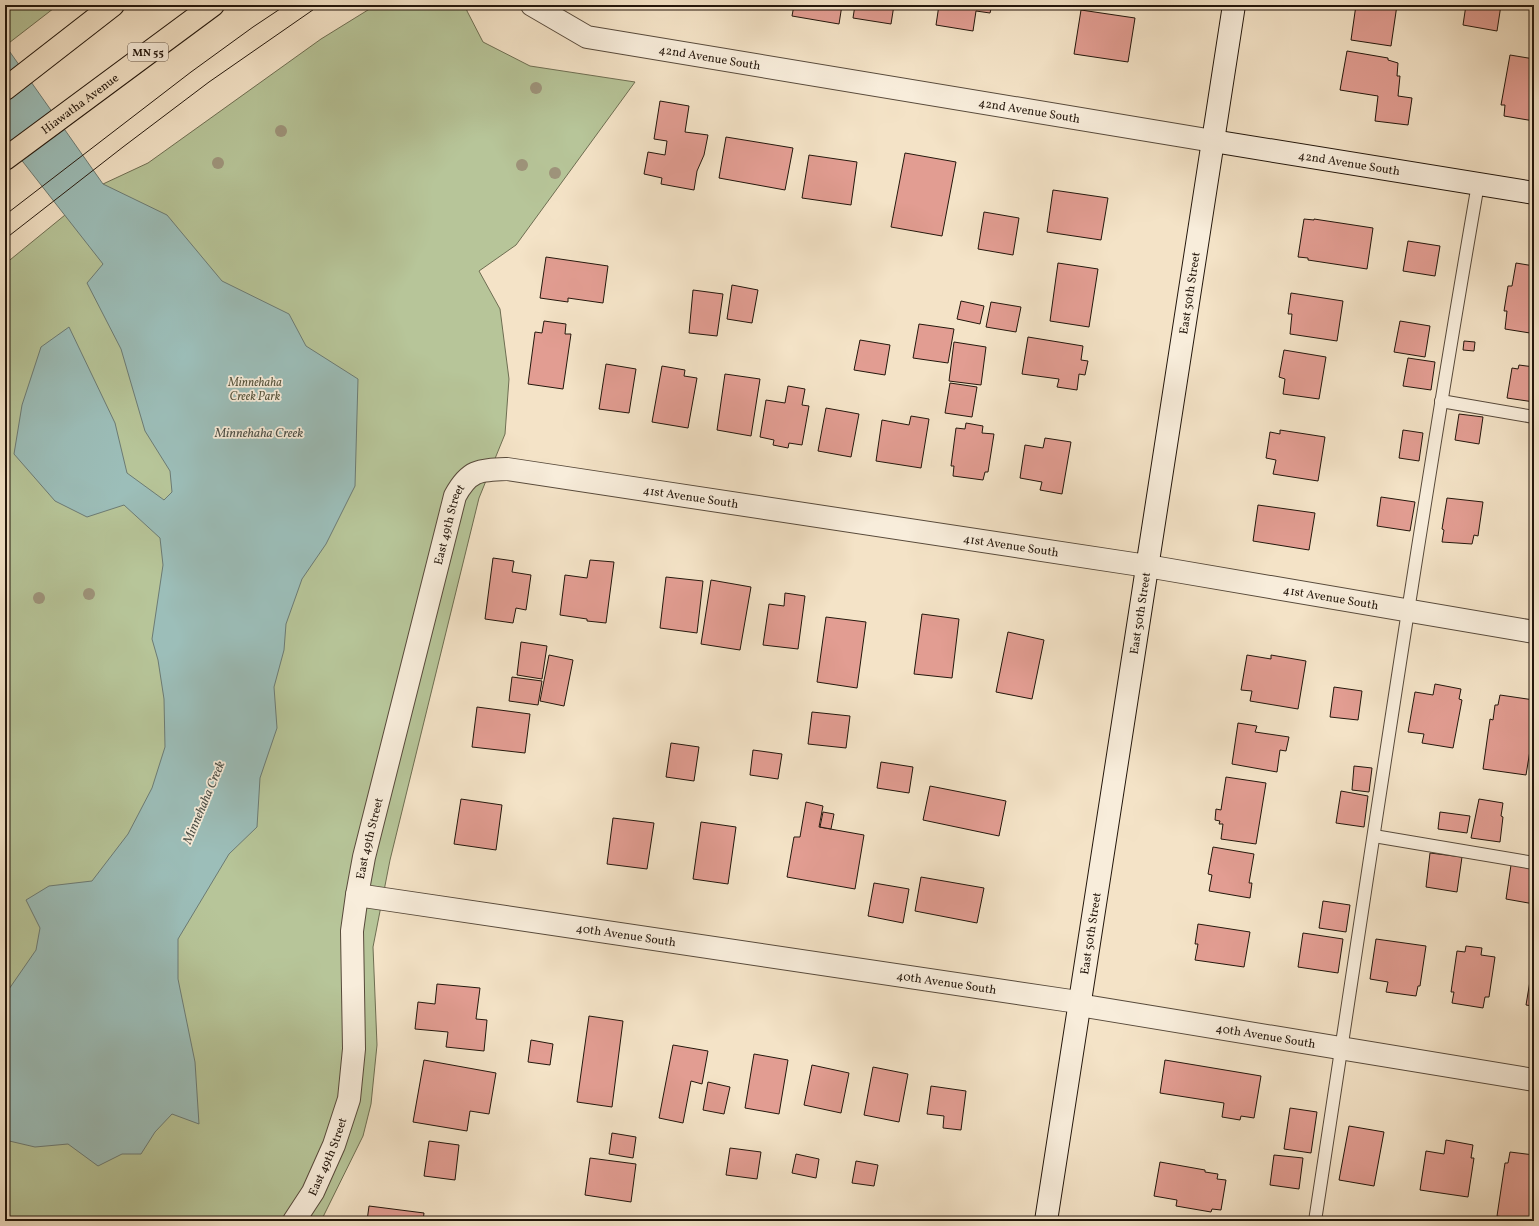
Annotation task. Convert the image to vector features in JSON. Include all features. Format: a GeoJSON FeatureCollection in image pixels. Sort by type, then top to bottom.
{"type":"FeatureCollection","features":[{"type":"Feature","properties":{"kind":"highway"},"geometry":{"type":"LineString","coordinates":[[5,89],[113,5]]}},
{"type":"Feature","properties":{"kind":"highway","name":"Hiawatha Avenue"},"geometry":{"type":"LineString","coordinates":[[5,159],[213,5]]}},
{"type":"Feature","properties":{"kind":"street","name":"42nd Avenue South"},"geometry":{"type":"LineString","coordinates":[[532,5],[587,37],[1213,142],[1534,193]]}},
{"type":"Feature","properties":{"kind":"street","name":"East 50th Street"},"geometry":{"type":"LineString","coordinates":[[1046,1221],[1234,5]]}},
{"type":"Feature","properties":{"kind":"street","name":"41st Avenue South"},"geometry":{"type":"LineString","coordinates":[[487,470],[507,469],[1148,566],[1408,609],[1534,632]]}},
{"type":"Feature","properties":{"kind":"street","name":"East 49th Street"},"geometry":{"type":"LineString","coordinates":[[294,1221],[313,1192],[334,1145],[349,1099],[354,1049],[352,932],[356,895],[364,857],[454,496],[461,485],[469,477],[479,471],[487,470]]}},
{"type":"Feature","properties":{"kind":"street","name":"40th Avenue South"},"geometry":{"type":"LineString","coordinates":[[356,895],[1071,1001],[1079,1005],[1534,1080]]}},
{"type":"Feature","properties":{"kind":"lane"},"geometry":{"type":"LineString","coordinates":[[1315,1221],[1408,609],[1441,401],[1478,184]]}},
{"type":"Feature","properties":{"kind":"lane"},"geometry":{"type":"LineString","coordinates":[[1441,401],[1534,417]]}},
{"type":"Feature","properties":{"kind":"lane"},"geometry":{"type":"LineString","coordinates":[[1374,836],[1534,863]]}},
{"type":"Feature","properties":{"kind":"green space"},"geometry":{"type":"Polygon","coordinates":[[[5,5],[58,5],[5,46],[5,5]]]}},
{"type":"Feature","properties":{"kind":"green space","name":"Minnehaha Creek Park"},"geometry":{"type":"Polygon","coordinates":[[[376,5],[466,5],[467,11],[483,42],[530,66],[635,82],[516,245],[479,271],[500,309],[509,379],[505,434],[479,498],[390,860],[373,947],[377,1045],[371,1104],[363,1136],[321,1221],[5,1221],[5,264],[103,184],[148,163],[321,39],[376,5]]]}},
{"type":"Feature","properties":{"kind":"water","name":"Minnehaha Creek"},"geometry":{"type":"Polygon","coordinates":[[[5,45],[103,184],[167,215],[222,281],[289,314],[306,346],[358,379],[355,486],[326,544],[302,579],[286,624],[284,650],[274,687],[277,728],[260,778],[257,827],[229,854],[178,939],[178,979],[195,1062],[199,1124],[172,1114],[155,1132],[141,1154],[122,1154],[98,1166],[68,1144],[35,1147],[5,1140],[5,990],[9,989],[36,950],[40,928],[26,900],[49,886],[92,881],[128,834],[152,788],[165,747],[164,699],[158,660],[152,639],[163,565],[160,538],[124,505],[87,517],[55,501],[14,454],[22,405],[41,347],[69,327],[115,423],[127,473],[164,500],[172,492],[170,471],[145,431],[121,349],[87,283],[103,264],[5,139],[5,45]]]}},
{"type":"Feature","properties":{"kind":"building"},"geometry":{"type":"Polygon","coordinates":[[[794,5],[842,5],[839,24],[792,16],[794,5]]]}},
{"type":"Feature","properties":{"kind":"building"},"geometry":{"type":"Polygon","coordinates":[[[855,5],[894,5],[891,24],[853,18],[855,5]]]}},
{"type":"Feature","properties":{"kind":"building"},"geometry":{"type":"Polygon","coordinates":[[[939,5],[992,5],[990,13],[976,11],[973,31],[936,25],[939,5]]]}},
{"type":"Feature","properties":{"kind":"building"},"geometry":{"type":"Polygon","coordinates":[[[1356,5],[1397,5],[1391,46],[1351,40],[1356,5]]]}},
{"type":"Feature","properties":{"kind":"building"},"geometry":{"type":"Polygon","coordinates":[[[1466,5],[1501,5],[1497,31],[1463,25],[1466,5]]]}},
{"type":"Feature","properties":{"kind":"building"},"geometry":{"type":"Polygon","coordinates":[[[1081,10],[1135,18],[1128,62],[1074,54],[1081,10]]]}},
{"type":"Feature","properties":{"kind":"building"},"geometry":{"type":"Polygon","coordinates":[[[1347,51],[1388,58],[1388,60],[1398,63],[1397,76],[1400,76],[1398,96],[1412,98],[1408,125],[1375,121],[1378,96],[1340,90],[1347,51]]]}},
{"type":"Feature","properties":{"kind":"building"},"geometry":{"type":"Polygon","coordinates":[[[1510,55],[1534,59],[1534,121],[1504,116],[1505,105],[1501,105],[1510,55]]]}},
{"type":"Feature","properties":{"kind":"building"},"geometry":{"type":"Polygon","coordinates":[[[660,101],[689,106],[685,132],[708,135],[704,155],[697,171],[694,190],[661,184],[662,178],[644,174],[648,152],[665,155],[667,141],[654,139],[660,101]]]}},
{"type":"Feature","properties":{"kind":"building"},"geometry":{"type":"Polygon","coordinates":[[[726,137],[793,148],[785,190],[719,178],[726,137]]]}},
{"type":"Feature","properties":{"kind":"building"},"geometry":{"type":"Polygon","coordinates":[[[905,153],[956,162],[942,236],[891,227],[905,153]]]}},
{"type":"Feature","properties":{"kind":"building"},"geometry":{"type":"Polygon","coordinates":[[[809,155],[857,162],[851,205],[802,198],[809,155]]]}},
{"type":"Feature","properties":{"kind":"building"},"geometry":{"type":"Polygon","coordinates":[[[1053,190],[1108,198],[1101,240],[1047,232],[1053,190]]]}},
{"type":"Feature","properties":{"kind":"building"},"geometry":{"type":"Polygon","coordinates":[[[984,212],[1019,218],[1013,255],[978,249],[984,212]]]}},
{"type":"Feature","properties":{"kind":"building"},"geometry":{"type":"Polygon","coordinates":[[[1304,219],[1314,219],[1373,228],[1367,269],[1308,260],[1308,258],[1298,257],[1304,219]]]}},
{"type":"Feature","properties":{"kind":"building"},"geometry":{"type":"Polygon","coordinates":[[[1408,241],[1440,246],[1435,276],[1403,271],[1408,241]]]}},
{"type":"Feature","properties":{"kind":"building"},"geometry":{"type":"Polygon","coordinates":[[[546,257],[608,266],[603,303],[568,298],[568,302],[540,298],[546,257]]]}},
{"type":"Feature","properties":{"kind":"building"},"geometry":{"type":"Polygon","coordinates":[[[1058,263],[1098,269],[1089,327],[1050,321],[1058,263]]]}},
{"type":"Feature","properties":{"kind":"building"},"geometry":{"type":"Polygon","coordinates":[[[1516,263],[1534,266],[1534,324],[1532,323],[1530,333],[1505,329],[1507,311],[1504,311],[1508,286],[1512,286],[1516,263]]]}},
{"type":"Feature","properties":{"kind":"building"},"geometry":{"type":"Polygon","coordinates":[[[732,285],[758,290],[752,323],[727,319],[732,285]]]}},
{"type":"Feature","properties":{"kind":"building"},"geometry":{"type":"Polygon","coordinates":[[[693,290],[723,294],[717,336],[689,333],[693,290]]]}},
{"type":"Feature","properties":{"kind":"building"},"geometry":{"type":"Polygon","coordinates":[[[1291,293],[1343,301],[1337,341],[1290,334],[1292,314],[1288,314],[1291,293]]]}},
{"type":"Feature","properties":{"kind":"building"},"geometry":{"type":"Polygon","coordinates":[[[961,301],[984,306],[980,324],[957,319],[961,301]]]}},
{"type":"Feature","properties":{"kind":"building"},"geometry":{"type":"Polygon","coordinates":[[[991,302],[1021,307],[1016,332],[986,327],[991,302]]]}},
{"type":"Feature","properties":{"kind":"building"},"geometry":{"type":"Polygon","coordinates":[[[544,321],[566,324],[565,334],[571,334],[563,389],[528,384],[535,332],[542,333],[544,321]]]}},
{"type":"Feature","properties":{"kind":"building"},"geometry":{"type":"Polygon","coordinates":[[[1400,321],[1430,326],[1425,357],[1394,352],[1400,321]]]}},
{"type":"Feature","properties":{"kind":"building"},"geometry":{"type":"Polygon","coordinates":[[[919,324],[954,329],[948,363],[913,358],[919,324]]]}},
{"type":"Feature","properties":{"kind":"building"},"geometry":{"type":"Polygon","coordinates":[[[1028,337],[1083,346],[1081,360],[1088,361],[1085,375],[1079,374],[1077,390],[1057,387],[1059,379],[1022,374],[1028,337]]]}},
{"type":"Feature","properties":{"kind":"building"},"geometry":{"type":"Polygon","coordinates":[[[860,340],[890,345],[885,375],[854,370],[860,340]]]}},
{"type":"Feature","properties":{"kind":"building"},"geometry":{"type":"Polygon","coordinates":[[[1464,341],[1475,342],[1474,351],[1463,350],[1464,341]]]}},
{"type":"Feature","properties":{"kind":"building"},"geometry":{"type":"Polygon","coordinates":[[[954,342],[986,347],[981,385],[949,381],[954,342]]]}},
{"type":"Feature","properties":{"kind":"building"},"geometry":{"type":"Polygon","coordinates":[[[1284,350],[1326,357],[1319,399],[1283,394],[1285,379],[1279,377],[1284,350]]]}},
{"type":"Feature","properties":{"kind":"building"},"geometry":{"type":"Polygon","coordinates":[[[1408,358],[1435,362],[1431,390],[1403,386],[1408,358]]]}},
{"type":"Feature","properties":{"kind":"building"},"geometry":{"type":"Polygon","coordinates":[[[606,364],[636,369],[629,413],[599,409],[606,364]]]}},
{"type":"Feature","properties":{"kind":"building"},"geometry":{"type":"Polygon","coordinates":[[[1519,365],[1534,367],[1534,402],[1507,398],[1512,368],[1518,369],[1519,365]]]}},
{"type":"Feature","properties":{"kind":"building"},"geometry":{"type":"Polygon","coordinates":[[[662,366],[685,370],[684,376],[697,378],[688,428],[652,422],[662,366]]]}},
{"type":"Feature","properties":{"kind":"building"},"geometry":{"type":"Polygon","coordinates":[[[725,374],[760,379],[751,436],[717,430],[725,374]]]}},
{"type":"Feature","properties":{"kind":"building"},"geometry":{"type":"Polygon","coordinates":[[[950,383],[977,387],[972,417],[945,413],[950,383]]]}},
{"type":"Feature","properties":{"kind":"building"},"geometry":{"type":"Polygon","coordinates":[[[788,386],[805,389],[802,405],[809,406],[802,445],[789,443],[788,448],[773,445],[774,440],[760,437],[766,400],[785,403],[788,386]]]}},
{"type":"Feature","properties":{"kind":"building"},"geometry":{"type":"Polygon","coordinates":[[[826,408],[859,414],[851,457],[818,451],[826,408]]]}},
{"type":"Feature","properties":{"kind":"building"},"geometry":{"type":"Polygon","coordinates":[[[1459,414],[1483,417],[1479,444],[1455,440],[1459,414]]]}},
{"type":"Feature","properties":{"kind":"building"},"geometry":{"type":"Polygon","coordinates":[[[911,416],[929,419],[921,468],[876,461],[882,420],[909,425],[911,416]]]}},
{"type":"Feature","properties":{"kind":"building"},"geometry":{"type":"Polygon","coordinates":[[[966,423],[983,426],[982,433],[994,434],[988,472],[985,472],[983,480],[953,476],[954,466],[951,466],[956,428],[965,429],[966,423]]]}},
{"type":"Feature","properties":{"kind":"building"},"geometry":{"type":"Polygon","coordinates":[[[1280,430],[1325,437],[1318,481],[1273,474],[1276,460],[1266,458],[1270,432],[1280,434],[1280,430]]]}},
{"type":"Feature","properties":{"kind":"building"},"geometry":{"type":"Polygon","coordinates":[[[1403,430],[1423,433],[1419,461],[1399,458],[1403,430]]]}},
{"type":"Feature","properties":{"kind":"building"},"geometry":{"type":"Polygon","coordinates":[[[1045,438],[1071,442],[1062,494],[1040,490],[1042,482],[1020,478],[1025,445],[1043,448],[1045,438]]]}},
{"type":"Feature","properties":{"kind":"building"},"geometry":{"type":"Polygon","coordinates":[[[1381,497],[1415,502],[1410,531],[1377,526],[1381,497]]]}},
{"type":"Feature","properties":{"kind":"building"},"geometry":{"type":"Polygon","coordinates":[[[1447,498],[1483,502],[1478,536],[1474,535],[1472,544],[1442,542],[1444,530],[1442,529],[1447,498]]]}},
{"type":"Feature","properties":{"kind":"building"},"geometry":{"type":"Polygon","coordinates":[[[1258,505],[1315,513],[1309,550],[1253,541],[1258,505]]]}},
{"type":"Feature","properties":{"kind":"building"},"geometry":{"type":"Polygon","coordinates":[[[493,558],[514,561],[512,572],[531,575],[526,610],[516,608],[513,623],[485,619],[493,558]]]}},
{"type":"Feature","properties":{"kind":"building"},"geometry":{"type":"Polygon","coordinates":[[[590,560],[614,562],[606,623],[587,621],[587,619],[560,615],[565,575],[587,578],[590,560]]]}},
{"type":"Feature","properties":{"kind":"building"},"geometry":{"type":"Polygon","coordinates":[[[666,577],[703,581],[697,633],[660,628],[666,577]]]}},
{"type":"Feature","properties":{"kind":"building"},"geometry":{"type":"Polygon","coordinates":[[[711,580],[751,587],[740,650],[701,644],[711,580]]]}},
{"type":"Feature","properties":{"kind":"building"},"geometry":{"type":"Polygon","coordinates":[[[785,593],[805,596],[798,649],[763,645],[769,604],[784,606],[785,593]]]}},
{"type":"Feature","properties":{"kind":"building"},"geometry":{"type":"Polygon","coordinates":[[[922,614],[959,619],[952,678],[914,674],[922,614]]]}},
{"type":"Feature","properties":{"kind":"building"},"geometry":{"type":"Polygon","coordinates":[[[826,617],[866,622],[857,688],[817,682],[826,617]]]}},
{"type":"Feature","properties":{"kind":"building"},"geometry":{"type":"Polygon","coordinates":[[[1008,632],[1044,640],[1032,699],[996,692],[1008,632]]]}},
{"type":"Feature","properties":{"kind":"building"},"geometry":{"type":"Polygon","coordinates":[[[521,642],[547,646],[542,679],[517,675],[521,642]]]}},
{"type":"Feature","properties":{"kind":"building"},"geometry":{"type":"Polygon","coordinates":[[[549,655],[573,660],[564,706],[540,701],[549,655]]]}},
{"type":"Feature","properties":{"kind":"building"},"geometry":{"type":"Polygon","coordinates":[[[1247,655],[1271,659],[1271,655],[1306,661],[1298,709],[1250,701],[1252,691],[1241,690],[1247,655]]]}},
{"type":"Feature","properties":{"kind":"building"},"geometry":{"type":"Polygon","coordinates":[[[512,677],[542,681],[538,705],[509,701],[512,677]]]}},
{"type":"Feature","properties":{"kind":"building"},"geometry":{"type":"Polygon","coordinates":[[[1435,684],[1461,689],[1459,699],[1462,700],[1453,748],[1422,743],[1424,734],[1408,732],[1415,692],[1433,695],[1435,684]]]}},
{"type":"Feature","properties":{"kind":"building"},"geometry":{"type":"Polygon","coordinates":[[[1334,687],[1362,691],[1358,720],[1330,717],[1334,687]]]}},
{"type":"Feature","properties":{"kind":"building"},"geometry":{"type":"Polygon","coordinates":[[[1500,695],[1534,700],[1534,726],[1526,775],[1483,769],[1490,719],[1493,720],[1495,705],[1498,705],[1500,695]]]}},
{"type":"Feature","properties":{"kind":"building"},"geometry":{"type":"Polygon","coordinates":[[[477,707],[530,714],[525,753],[472,747],[477,707]]]}},
{"type":"Feature","properties":{"kind":"building"},"geometry":{"type":"Polygon","coordinates":[[[812,712],[850,716],[846,748],[808,744],[812,712]]]}},
{"type":"Feature","properties":{"kind":"building"},"geometry":{"type":"Polygon","coordinates":[[[1238,723],[1257,726],[1255,732],[1289,737],[1286,751],[1280,750],[1277,772],[1232,764],[1238,723]]]}},
{"type":"Feature","properties":{"kind":"building"},"geometry":{"type":"Polygon","coordinates":[[[671,743],[699,747],[694,781],[666,777],[671,743]]]}},
{"type":"Feature","properties":{"kind":"building"},"geometry":{"type":"Polygon","coordinates":[[[753,750],[782,754],[778,779],[750,775],[753,750]]]}},
{"type":"Feature","properties":{"kind":"building"},"geometry":{"type":"Polygon","coordinates":[[[881,762],[913,767],[909,793],[877,788],[881,762]]]}},
{"type":"Feature","properties":{"kind":"building"},"geometry":{"type":"Polygon","coordinates":[[[1354,766],[1372,768],[1369,792],[1352,790],[1354,766]]]}},
{"type":"Feature","properties":{"kind":"building"},"geometry":{"type":"Polygon","coordinates":[[[1226,777],[1266,783],[1256,844],[1221,839],[1223,824],[1219,824],[1220,821],[1215,820],[1216,809],[1221,810],[1226,777]]]}},
{"type":"Feature","properties":{"kind":"building"},"geometry":{"type":"Polygon","coordinates":[[[930,786],[1006,801],[999,836],[923,820],[930,786]]]}},
{"type":"Feature","properties":{"kind":"building"},"geometry":{"type":"Polygon","coordinates":[[[1341,791],[1368,796],[1364,827],[1336,823],[1341,791]]]}},
{"type":"Feature","properties":{"kind":"building"},"geometry":{"type":"Polygon","coordinates":[[[461,799],[502,805],[496,850],[454,844],[461,799]]]}},
{"type":"Feature","properties":{"kind":"building"},"geometry":{"type":"Polygon","coordinates":[[[1479,799],[1503,803],[1500,842],[1471,838],[1479,799]]]}},
{"type":"Feature","properties":{"kind":"building"},"geometry":{"type":"Polygon","coordinates":[[[806,802],[823,806],[819,827],[864,835],[855,889],[787,877],[794,837],[800,837],[806,802]]]}},
{"type":"Feature","properties":{"kind":"building"},"geometry":{"type":"Polygon","coordinates":[[[823,812],[834,814],[831,829],[820,827],[823,812]]]}},
{"type":"Feature","properties":{"kind":"building"},"geometry":{"type":"Polygon","coordinates":[[[1440,812],[1470,816],[1467,833],[1438,829],[1440,812]]]}},
{"type":"Feature","properties":{"kind":"building"},"geometry":{"type":"Polygon","coordinates":[[[613,818],[654,823],[647,869],[607,864],[613,818]]]}},
{"type":"Feature","properties":{"kind":"building"},"geometry":{"type":"Polygon","coordinates":[[[701,822],[736,827],[728,884],[693,879],[701,822]]]}},
{"type":"Feature","properties":{"kind":"building"},"geometry":{"type":"Polygon","coordinates":[[[1213,847],[1254,854],[1249,883],[1252,883],[1250,898],[1209,891],[1212,875],[1208,874],[1213,847]]]}},
{"type":"Feature","properties":{"kind":"building"},"geometry":{"type":"Polygon","coordinates":[[[1430,853],[1462,857],[1457,892],[1426,887],[1430,853]]]}},
{"type":"Feature","properties":{"kind":"building"},"geometry":{"type":"Polygon","coordinates":[[[1511,865],[1534,869],[1534,904],[1506,899],[1511,865]]]}},
{"type":"Feature","properties":{"kind":"building"},"geometry":{"type":"Polygon","coordinates":[[[921,877],[984,888],[977,923],[915,911],[921,877]]]}},
{"type":"Feature","properties":{"kind":"building"},"geometry":{"type":"Polygon","coordinates":[[[874,883],[909,889],[903,923],[868,916],[874,883]]]}},
{"type":"Feature","properties":{"kind":"building"},"geometry":{"type":"Polygon","coordinates":[[[1323,901],[1350,905],[1346,932],[1319,928],[1323,901]]]}},
{"type":"Feature","properties":{"kind":"building"},"geometry":{"type":"Polygon","coordinates":[[[1198,924],[1250,932],[1244,967],[1195,960],[1198,944],[1195,944],[1198,924]]]}},
{"type":"Feature","properties":{"kind":"building"},"geometry":{"type":"Polygon","coordinates":[[[1303,933],[1343,939],[1338,973],[1298,967],[1303,933]]]}},
{"type":"Feature","properties":{"kind":"building"},"geometry":{"type":"Polygon","coordinates":[[[1376,939],[1426,946],[1420,986],[1418,986],[1416,996],[1386,992],[1388,982],[1370,979],[1376,939]]]}},
{"type":"Feature","properties":{"kind":"building"},"geometry":{"type":"Polygon","coordinates":[[[1466,946],[1482,948],[1481,955],[1495,957],[1489,997],[1485,997],[1483,1008],[1452,1003],[1454,992],[1451,992],[1457,951],[1465,952],[1466,946]]]}},
{"type":"Feature","properties":{"kind":"building"},"geometry":{"type":"Polygon","coordinates":[[[1533,963],[1534,1017],[1530,1016],[1532,1006],[1526,1005],[1533,963]]]}},
{"type":"Feature","properties":{"kind":"building"},"geometry":{"type":"Polygon","coordinates":[[[437,984],[480,988],[476,1019],[487,1020],[484,1051],[446,1047],[448,1032],[415,1029],[418,1002],[435,1004],[437,984]]]}},
{"type":"Feature","properties":{"kind":"building"},"geometry":{"type":"Polygon","coordinates":[[[589,1016],[623,1021],[612,1107],[577,1102],[589,1016]]]}},
{"type":"Feature","properties":{"kind":"building"},"geometry":{"type":"Polygon","coordinates":[[[531,1040],[553,1044],[550,1065],[528,1062],[531,1040]]]}},
{"type":"Feature","properties":{"kind":"building"},"geometry":{"type":"Polygon","coordinates":[[[673,1045],[708,1051],[702,1084],[691,1081],[683,1123],[659,1118],[673,1045]]]}},
{"type":"Feature","properties":{"kind":"building"},"geometry":{"type":"Polygon","coordinates":[[[754,1054],[788,1060],[779,1114],[745,1108],[754,1054]]]}},
{"type":"Feature","properties":{"kind":"building"},"geometry":{"type":"Polygon","coordinates":[[[424,1060],[496,1073],[489,1114],[470,1111],[467,1131],[413,1122],[424,1060]]]}},
{"type":"Feature","properties":{"kind":"building"},"geometry":{"type":"Polygon","coordinates":[[[1165,1060],[1261,1076],[1254,1118],[1241,1116],[1240,1120],[1222,1117],[1224,1103],[1160,1093],[1165,1060]]]}},
{"type":"Feature","properties":{"kind":"building"},"geometry":{"type":"Polygon","coordinates":[[[812,1065],[849,1073],[841,1113],[804,1105],[812,1065]]]}},
{"type":"Feature","properties":{"kind":"building"},"geometry":{"type":"Polygon","coordinates":[[[873,1067],[908,1074],[899,1122],[864,1115],[873,1067]]]}},
{"type":"Feature","properties":{"kind":"building"},"geometry":{"type":"Polygon","coordinates":[[[708,1082],[730,1087],[724,1114],[703,1110],[708,1082]]]}},
{"type":"Feature","properties":{"kind":"building"},"geometry":{"type":"Polygon","coordinates":[[[931,1086],[966,1091],[961,1130],[943,1128],[944,1116],[927,1114],[931,1086]]]}},
{"type":"Feature","properties":{"kind":"building"},"geometry":{"type":"Polygon","coordinates":[[[1290,1108],[1317,1112],[1311,1153],[1284,1149],[1290,1108]]]}},
{"type":"Feature","properties":{"kind":"building"},"geometry":{"type":"Polygon","coordinates":[[[1349,1126],[1384,1132],[1374,1186],[1339,1180],[1349,1126]]]}},
{"type":"Feature","properties":{"kind":"building"},"geometry":{"type":"Polygon","coordinates":[[[612,1133],[636,1137],[633,1158],[609,1154],[612,1133]]]}},
{"type":"Feature","properties":{"kind":"building"},"geometry":{"type":"Polygon","coordinates":[[[1446,1140],[1473,1145],[1471,1158],[1474,1158],[1468,1197],[1420,1190],[1426,1151],[1444,1154],[1446,1140]]]}},
{"type":"Feature","properties":{"kind":"building"},"geometry":{"type":"Polygon","coordinates":[[[429,1141],[459,1145],[455,1180],[424,1176],[429,1141]]]}},
{"type":"Feature","properties":{"kind":"building"},"geometry":{"type":"Polygon","coordinates":[[[730,1148],[761,1152],[757,1179],[726,1175],[730,1148]]]}},
{"type":"Feature","properties":{"kind":"building"},"geometry":{"type":"Polygon","coordinates":[[[1510,1152],[1534,1155],[1534,1221],[1497,1216],[1505,1163],[1508,1163],[1510,1152]]]}},
{"type":"Feature","properties":{"kind":"building"},"geometry":{"type":"Polygon","coordinates":[[[796,1154],[819,1159],[816,1178],[792,1173],[796,1154]]]}},
{"type":"Feature","properties":{"kind":"building"},"geometry":{"type":"Polygon","coordinates":[[[1274,1155],[1303,1158],[1299,1189],[1270,1185],[1274,1155]]]}},
{"type":"Feature","properties":{"kind":"building"},"geometry":{"type":"Polygon","coordinates":[[[590,1158],[636,1164],[631,1202],[585,1195],[590,1158]]]}},
{"type":"Feature","properties":{"kind":"building"},"geometry":{"type":"Polygon","coordinates":[[[856,1161],[878,1165],[874,1186],[852,1183],[856,1161]]]}},
{"type":"Feature","properties":{"kind":"building"},"geometry":{"type":"Polygon","coordinates":[[[1160,1162],[1205,1170],[1205,1172],[1218,1174],[1217,1179],[1226,1180],[1221,1210],[1212,1209],[1211,1212],[1176,1206],[1177,1200],[1154,1196],[1160,1162]]]}},
{"type":"Feature","properties":{"kind":"building"},"geometry":{"type":"Polygon","coordinates":[[[369,1206],[424,1213],[423,1221],[367,1221],[369,1206]]]}},
{"type":"Feature","properties":{"kind":"tram line"},"geometry":{"type":"LineString","coordinates":[[5,215],[191,72],[286,5]]}},
{"type":"Feature","properties":{"kind":"tram line"},"geometry":{"type":"LineString","coordinates":[[5,239],[209,82],[320,5]]}}]}
